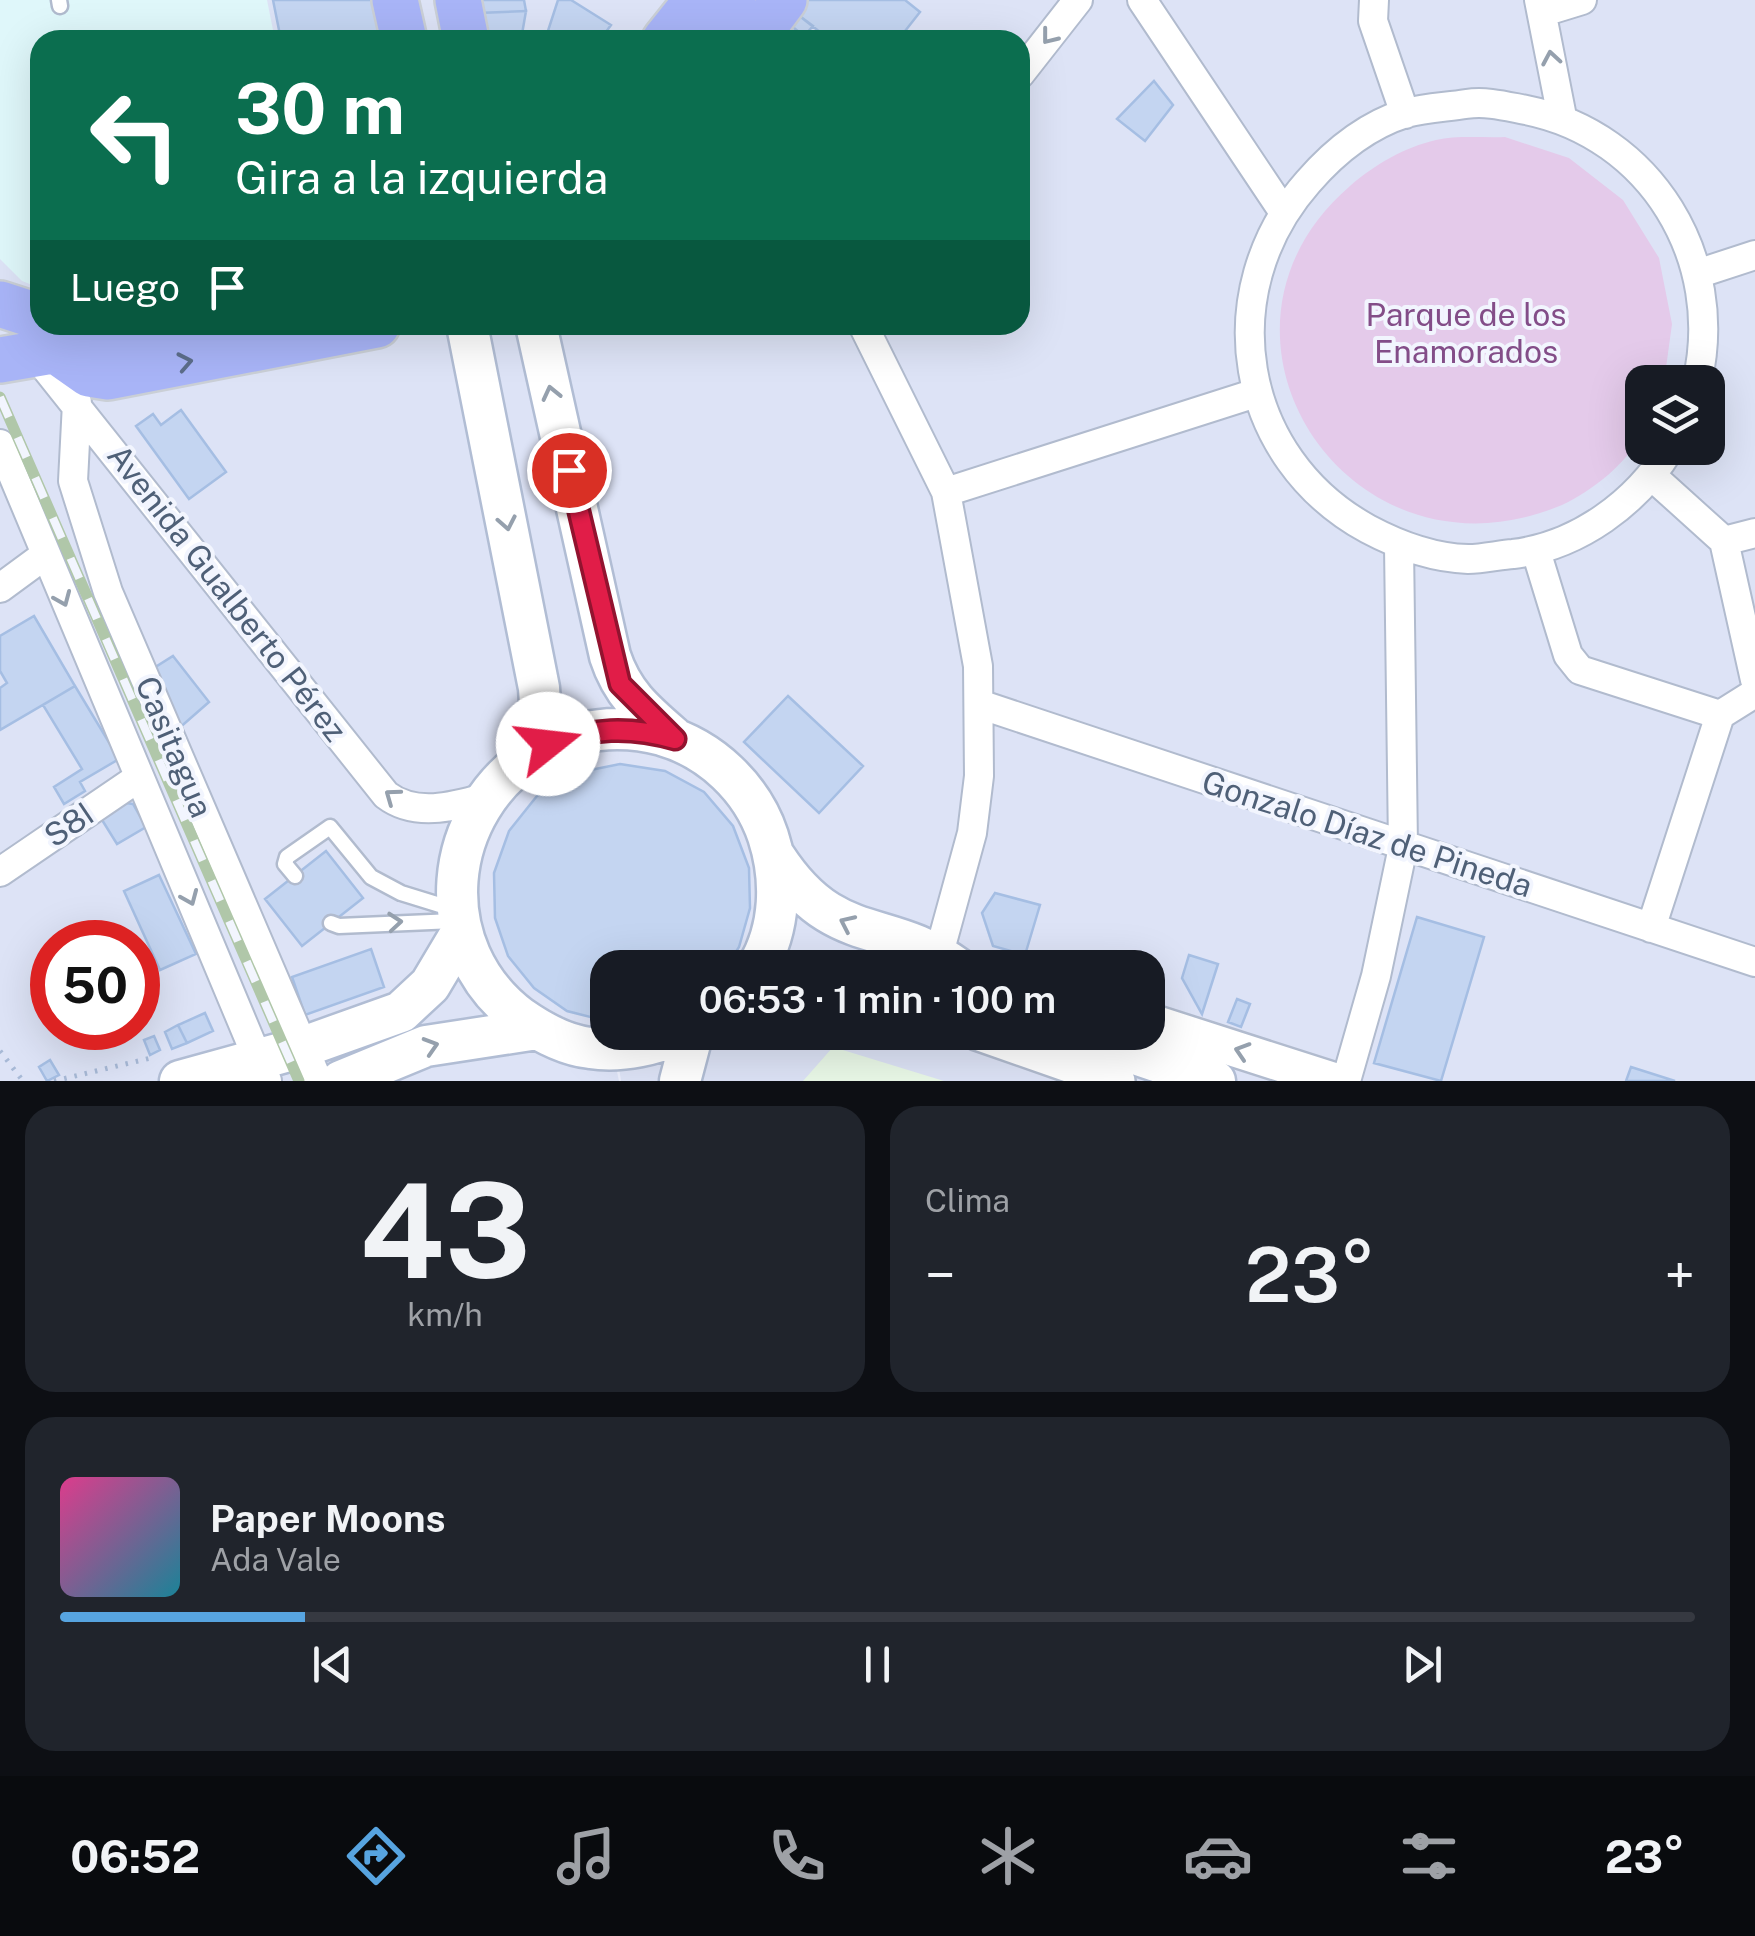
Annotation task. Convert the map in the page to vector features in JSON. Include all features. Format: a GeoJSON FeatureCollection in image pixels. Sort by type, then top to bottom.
{"type":"FeatureCollection","features":[{"type":"Feature","properties":{"kind":"main road"},"geometry":{"type":"LineString","coordinates":[[395,0],[402,30]]}},
{"type":"Feature","properties":{"kind":"main road"},"geometry":{"type":"LineString","coordinates":[[458,0],[464,30]]}},
{"type":"Feature","properties":{"kind":"main road"},"geometry":{"type":"LineString","coordinates":[[673,30],[697,0]]}},
{"type":"Feature","properties":{"kind":"main road"},"geometry":{"type":"LineString","coordinates":[[709,30],[732,0]]}},
{"type":"Feature","properties":{"kind":"main road"},"geometry":{"type":"LineString","coordinates":[[762,30],[784,0]]}},
{"type":"Feature","properties":{"kind":"main road"},"geometry":{"type":"LineString","coordinates":[[0,304],[30,332]]}},
{"type":"Feature","properties":{"kind":"main road","name":"Avenida Gualberto Pérez"},"geometry":{"type":"LineString","coordinates":[[0,314],[30,334]]}},
{"type":"Feature","properties":{"kind":"main road"},"geometry":{"type":"LineString","coordinates":[[39,340],[114,340],[144,335]]}},
{"type":"Feature","properties":{"kind":"main road"},"geometry":{"type":"LineString","coordinates":[[39,340],[89,374],[108,377],[325,335]]}},
{"type":"Feature","properties":{"kind":"main road"},"geometry":{"type":"LineString","coordinates":[[469,335],[539,688],[540,704],[520,761]]}},
{"type":"Feature","properties":{"kind":"main road"},"geometry":{"type":"LineString","coordinates":[[538,335],[610,656],[620,684],[632,700],[675,739]]}},
{"type":"Feature","properties":{"kind":"main road"},"geometry":{"type":"LineString","coordinates":[[590,1048],[537,1030],[504,1005],[478,972],[459,922],[460,852],[484,798],[520,761],[548,744],[594,731],[644,730],[675,739],[710,758],[740,785],[762,818],[775,856],[790,880],[828,915],[910,950]]}},
{"type":"Feature","properties":{"kind":"main road"},"geometry":{"type":"LineString","coordinates":[[764,950],[773,928],[778,893],[775,856]]}},
{"type":"Feature","properties":{"kind":"main road"},"geometry":{"type":"LineString","coordinates":[[172,1068],[263,1070],[310,1064],[411,1006],[430,985],[459,922]]}},
{"type":"Feature","properties":{"kind":"main road"},"geometry":{"type":"LineString","coordinates":[[340,1081],[426,1046],[537,1030]]}},
{"type":"Feature","properties":{"kind":"main road"},"geometry":{"type":"LineString","coordinates":[[592,1050],[616,1081]]}},
{"type":"Feature","properties":{"kind":"main road"},"geometry":{"type":"LineString","coordinates":[[680,1081],[686,1050]]}},
{"type":"Feature","properties":{"kind":"main road"},"geometry":{"type":"LineString","coordinates":[[1123,1050],[1215,1081]]}},
{"type":"Feature","properties":{"kind":"street"},"geometry":{"type":"LineString","coordinates":[[1030,61],[1078,0]]}},
{"type":"Feature","properties":{"kind":"street"},"geometry":{"type":"LineString","coordinates":[[1142,0],[1283,211]]}},
{"type":"Feature","properties":{"kind":"street"},"geometry":{"type":"LineString","coordinates":[[1374,0],[1374,21],[1406,114]]}},
{"type":"Feature","properties":{"kind":"street"},"geometry":{"type":"LineString","coordinates":[[1562,117],[1541,6],[1582,0]]}},
{"type":"Feature","properties":{"kind":"street"},"geometry":{"type":"LineString","coordinates":[[1659,465],[1652,477],[1600,523],[1536,551],[1467,559],[1399,546],[1336,511],[1286,458],[1256,393],[1248,330],[1254,284],[1283,211],[1335,151],[1406,114],[1484,102],[1562,117],[1624,153],[1672,207],[1700,273],[1706,345],[1701,365]]}},
{"type":"Feature","properties":{"kind":"street"},"geometry":{"type":"LineString","coordinates":[[1700,273],[1755,255]]}},
{"type":"Feature","properties":{"kind":"street"},"geometry":{"type":"LineString","coordinates":[[868,335],[946,492],[971,614],[979,704],[979,776],[972,833],[946,950]]}},
{"type":"Feature","properties":{"kind":"street","name":"Avenida Gualberto Pérez"},"geometry":{"type":"LineString","coordinates":[[39,340],[78,403],[386,795],[397,804],[435,808],[484,798]]}},
{"type":"Feature","properties":{"kind":"street"},"geometry":{"type":"LineString","coordinates":[[946,492],[1256,393]]}},
{"type":"Feature","properties":{"kind":"street","name":"Casitagua"},"geometry":{"type":"LineString","coordinates":[[78,403],[73,481],[108,592],[310,1064]]}},
{"type":"Feature","properties":{"kind":"street","name":"Casitagua"},"geometry":{"type":"LineString","coordinates":[[0,444],[263,1070]]}},
{"type":"Feature","properties":{"kind":"street"},"geometry":{"type":"LineString","coordinates":[[1652,477],[1724,542],[1755,680]]}},
{"type":"Feature","properties":{"kind":"street"},"geometry":{"type":"LineString","coordinates":[[1724,542],[1755,533]]}},
{"type":"Feature","properties":{"kind":"street"},"geometry":{"type":"LineString","coordinates":[[1346,1081],[1376,976],[1403,847],[1399,546]]}},
{"type":"Feature","properties":{"kind":"street"},"geometry":{"type":"LineString","coordinates":[[1536,551],[1568,655],[1580,670],[1720,715]]}},
{"type":"Feature","properties":{"kind":"street"},"geometry":{"type":"LineString","coordinates":[[0,588],[45,555]]}},
{"type":"Feature","properties":{"kind":"street"},"geometry":{"type":"LineString","coordinates":[[1651,928],[1720,715],[1755,693]]}},
{"type":"Feature","properties":{"kind":"street","name":"Gonzalo Díaz de Pineda"},"geometry":{"type":"LineString","coordinates":[[979,704],[1755,962]]}},
{"type":"Feature","properties":{"kind":"street","name":"S8I"},"geometry":{"type":"LineString","coordinates":[[0,872],[138,778]]}},
{"type":"Feature","properties":{"kind":"street"},"geometry":{"type":"LineString","coordinates":[[1165,1026],[1335,1081]]}},
{"type":"Feature","properties":{"kind":"street"},"geometry":{"type":"LineString","coordinates":[[1027,1050],[1116,1081]]}},
{"type":"Feature","properties":{"kind":"lane"},"geometry":{"type":"LineString","coordinates":[[295,876],[286,864],[287,857],[330,827],[371,878],[459,922]]}},
{"type":"Feature","properties":{"kind":"lane"},"geometry":{"type":"LineString","coordinates":[[331,923],[339,926],[437,919],[459,922]]}},
{"type":"Feature","properties":{"kind":"path"},"geometry":{"type":"LineString","coordinates":[[0,1051],[23,1081]]}},
{"type":"Feature","properties":{"kind":"path"},"geometry":{"type":"LineString","coordinates":[[54,1081],[172,1068]]}},
{"type":"Feature","properties":{"kind":"shaded area"},"geometry":{"type":"Polygon","coordinates":[[[0,0],[393,0],[399,30],[30,30],[30,335],[463,335],[592,950],[590,1050],[613,1050],[619,1081],[0,1081],[0,0]]]}},
{"type":"Feature","properties":{"kind":"shaded area"},"geometry":{"type":"Polygon","coordinates":[[[0,0],[267,0],[273,30],[30,30],[30,284],[0,259],[0,0]]]}},
{"type":"Feature","properties":{"kind":"shaded area"},"geometry":{"type":"Polygon","coordinates":[[[397,0],[1755,0],[1755,1081],[621,1081],[616,1050],[1165,1050],[1165,950],[598,950],[468,335],[1030,335],[1030,30],[404,30],[397,0]]]}},
{"type":"Feature","properties":{"kind":"shaded area"},"geometry":{"type":"Polygon","coordinates":[[[830,1050],[843,1050],[944,1081],[803,1081],[830,1050]]]}},
{"type":"Feature","properties":{"kind":"green space","name":"Parque de los Enamorados"},"geometry":{"type":"Polygon","coordinates":[[[1505,137],[1569,158],[1623,200],[1659,258],[1672,324],[1666,365],[1625,365],[1625,458],[1621,463],[1597,484],[1562,505],[1484,523],[1415,514],[1356,482],[1312,434],[1286,375],[1281,311],[1301,246],[1359,178],[1413,147],[1453,138],[1505,137]]]}},
{"type":"Feature","properties":{"kind":"building"},"geometry":{"type":"Polygon","coordinates":[[[273,0],[379,0],[385,30],[279,30],[273,0]]]}},
{"type":"Feature","properties":{"kind":"building"},"geometry":{"type":"Polygon","coordinates":[[[475,0],[524,0],[526,11],[478,13],[475,0]]]}},
{"type":"Feature","properties":{"kind":"building"},"geometry":{"type":"Polygon","coordinates":[[[558,0],[571,0],[611,25],[607,30],[548,30],[558,0]]]}},
{"type":"Feature","properties":{"kind":"building"},"geometry":{"type":"Polygon","coordinates":[[[808,0],[905,0],[920,12],[906,30],[817,30],[797,14],[808,0]]]}},
{"type":"Feature","properties":{"kind":"building"},"geometry":{"type":"Polygon","coordinates":[[[526,11],[523,30],[481,30],[478,13],[526,11]]]}},
{"type":"Feature","properties":{"kind":"building"},"geometry":{"type":"Polygon","coordinates":[[[797,14],[813,26],[809,30],[796,30],[789,24],[797,14]]]}},
{"type":"Feature","properties":{"kind":"building"},"geometry":{"type":"Polygon","coordinates":[[[1154,81],[1173,105],[1145,141],[1117,119],[1154,81]]]}},
{"type":"Feature","properties":{"kind":"building"},"geometry":{"type":"Polygon","coordinates":[[[181,410],[226,472],[189,499],[136,426],[153,414],[161,425],[181,410]]]}},
{"type":"Feature","properties":{"kind":"building"},"geometry":{"type":"Polygon","coordinates":[[[34,616],[75,686],[0,730],[0,688],[7,683],[0,671],[0,636],[34,616]]]}},
{"type":"Feature","properties":{"kind":"building"},"geometry":{"type":"Polygon","coordinates":[[[173,656],[209,702],[177,730],[146,673],[173,656]]]}},
{"type":"Feature","properties":{"kind":"building"},"geometry":{"type":"Polygon","coordinates":[[[75,686],[119,759],[80,782],[85,791],[64,804],[54,787],[82,769],[43,705],[75,686]]]}},
{"type":"Feature","properties":{"kind":"building"},"geometry":{"type":"Polygon","coordinates":[[[788,696],[863,766],[819,813],[744,742],[788,696]]]}},
{"type":"Feature","properties":{"kind":"building"},"geometry":{"type":"Polygon","coordinates":[[[620,764],[665,771],[704,792],[733,826],[749,868],[750,908],[737,950],[590,950],[590,1017],[567,1011],[534,988],[508,956],[495,918],[494,873],[509,831],[537,796],[576,773],[620,764]]]}},
{"type":"Feature","properties":{"kind":"building"},"geometry":{"type":"Polygon","coordinates":[[[118,802],[133,804],[146,827],[117,844],[99,815],[118,802]]]}},
{"type":"Feature","properties":{"kind":"building"},"geometry":{"type":"Polygon","coordinates":[[[326,851],[363,898],[302,946],[265,899],[326,851]]]}},
{"type":"Feature","properties":{"kind":"building"},"geometry":{"type":"Polygon","coordinates":[[[159,875],[196,954],[160,970],[160,920],[137,920],[124,891],[159,875]]]}},
{"type":"Feature","properties":{"kind":"building"},"geometry":{"type":"Polygon","coordinates":[[[995,893],[1040,905],[1026,950],[993,946],[982,913],[995,893]]]}},
{"type":"Feature","properties":{"kind":"building"},"geometry":{"type":"Polygon","coordinates":[[[1417,917],[1484,937],[1441,1081],[1374,1063],[1417,917]]]}},
{"type":"Feature","properties":{"kind":"building"},"geometry":{"type":"Polygon","coordinates":[[[371,949],[384,987],[305,1015],[292,977],[371,949]]]}},
{"type":"Feature","properties":{"kind":"building"},"geometry":{"type":"Polygon","coordinates":[[[1189,955],[1218,964],[1202,1014],[1182,978],[1189,955]]]}},
{"type":"Feature","properties":{"kind":"building"},"geometry":{"type":"Polygon","coordinates":[[[1237,999],[1250,1004],[1241,1027],[1228,1022],[1237,999]]]}},
{"type":"Feature","properties":{"kind":"building"},"geometry":{"type":"Polygon","coordinates":[[[205,1013],[213,1031],[187,1043],[178,1025],[205,1013]]]}},
{"type":"Feature","properties":{"kind":"building"},"geometry":{"type":"Polygon","coordinates":[[[178,1025],[187,1043],[172,1049],[165,1032],[178,1025]]]}},
{"type":"Feature","properties":{"kind":"building"},"geometry":{"type":"Polygon","coordinates":[[[50,1060],[59,1075],[47,1081],[39,1067],[50,1060]]]}},
{"type":"Feature","properties":{"kind":"building"},"geometry":{"type":"Polygon","coordinates":[[[1631,1067],[1675,1081],[1626,1081],[1631,1067]]]}},
{"type":"Feature","properties":{"kind":"railway"},"geometry":{"type":"LineString","coordinates":[[0,397],[299,1081]]}},
{"type":"Feature","properties":{"kind":"route"},"geometry":{"type":"LineString","coordinates":[[548,744],[578,733],[611,728],[644,730],[675,739],[620,684],[610,656],[569,470]]}}]}
